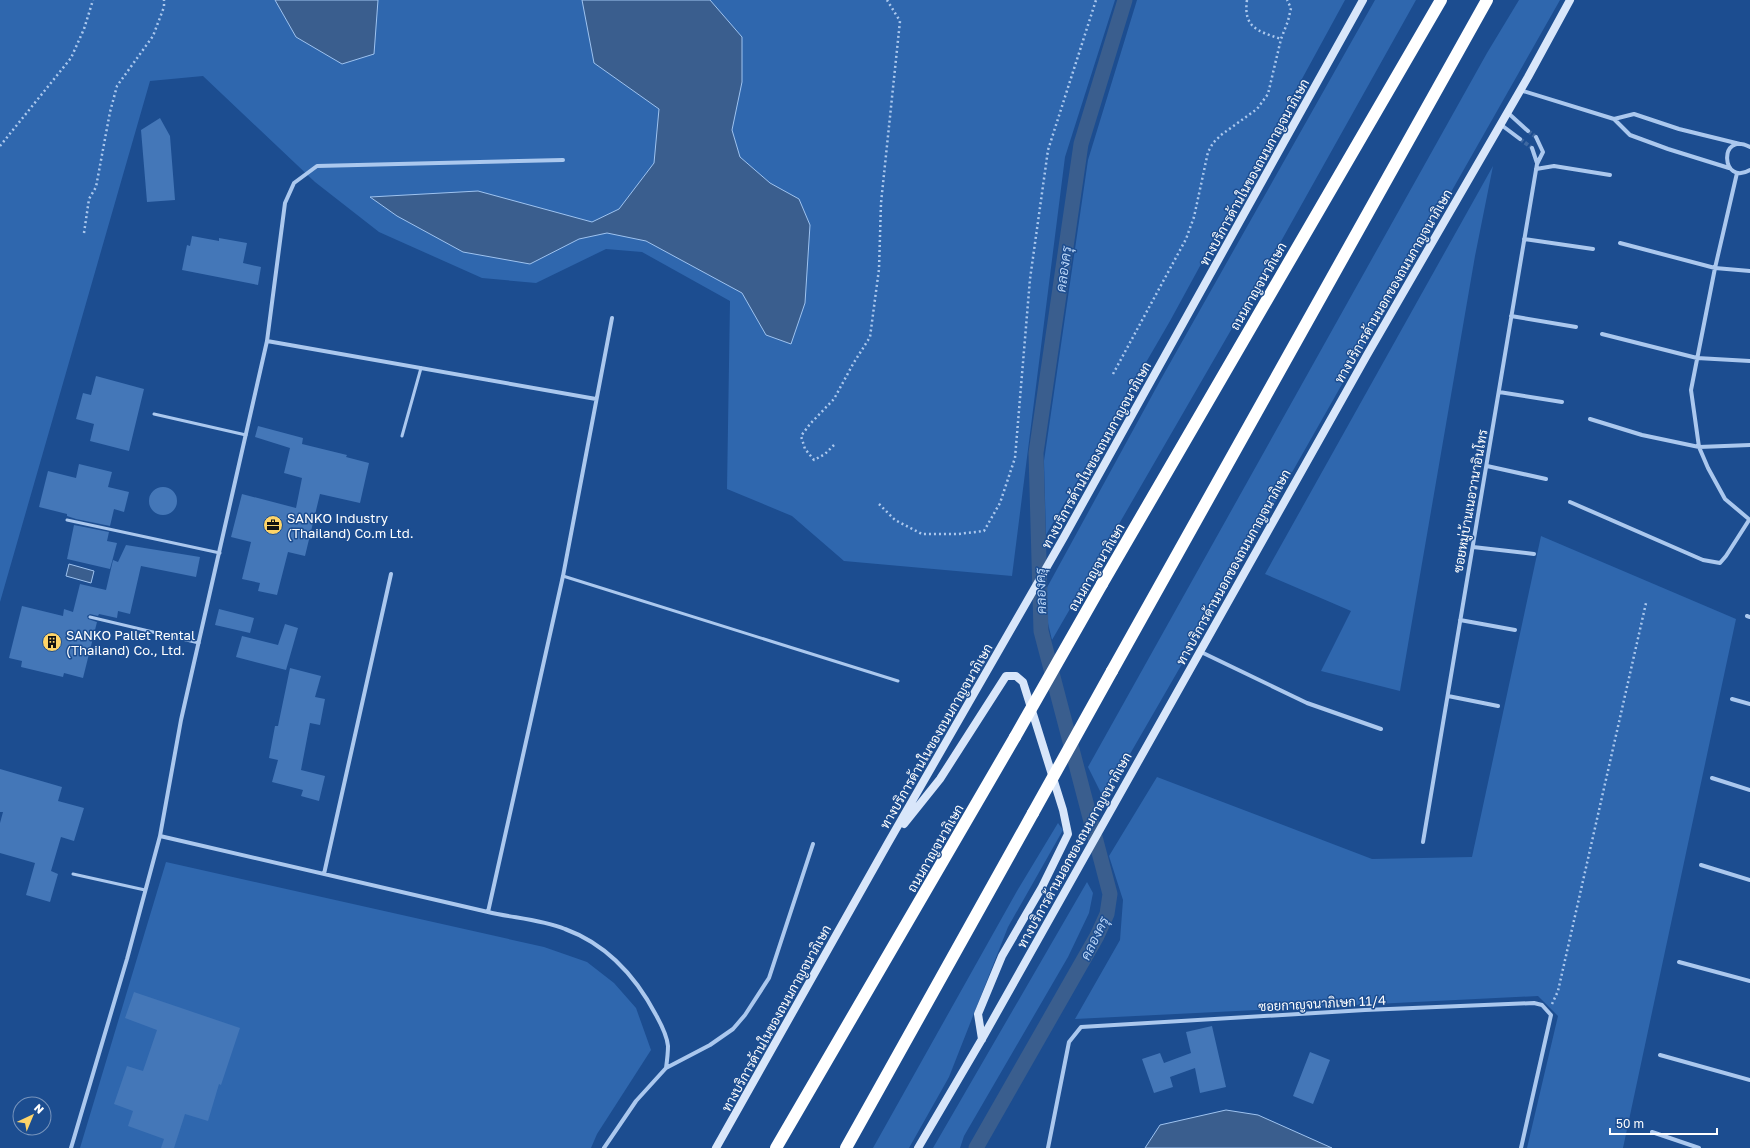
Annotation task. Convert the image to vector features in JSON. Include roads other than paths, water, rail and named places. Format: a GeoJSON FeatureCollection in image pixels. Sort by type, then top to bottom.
{"type":"FeatureCollection","features":[{"type":"Feature","properties":{"kind":"highway","name":"ถนนกาญจนาภิเษก"},"geometry":{"type":"LineString","coordinates":[[776,1148],[1441,0]]}},
{"type":"Feature","properties":{"kind":"highway"},"geometry":{"type":"LineString","coordinates":[[846,1148],[1487,0]]}},
{"type":"Feature","properties":{"kind":"main road","name":"ทางบริการด้านในของถนนกาญจนาภิเษก"},"geometry":{"type":"LineString","coordinates":[[716,1148],[888,843],[1064,537],[1363,0]]}},
{"type":"Feature","properties":{"kind":"main road","name":"ทางบริการด้านนอกของถนนกาญจนาภิเษก"},"geometry":{"type":"LineString","coordinates":[[918,1148],[982,1039],[1133,772],[1199,650],[1570,0]]}},
{"type":"Feature","properties":{"kind":"main road"},"geometry":{"type":"LineString","coordinates":[[888,843],[940,780],[1006,676],[1016,676],[1023,682],[1063,810],[1068,834],[1042,887],[1002,956],[978,1014],[982,1039]]}},
{"type":"Feature","properties":{"kind":"street"},"geometry":{"type":"LineString","coordinates":[[1520,90],[1614,119],[1630,135],[1668,149],[1730,168],[1737,173],[1746,173],[1750,170]]}},
{"type":"Feature","properties":{"kind":"street"},"geometry":{"type":"LineString","coordinates":[[1507,112],[1528,131]]}},
{"type":"Feature","properties":{"kind":"street"},"geometry":{"type":"LineString","coordinates":[[1614,119],[1634,114],[1679,130],[1750,147]]}},
{"type":"Feature","properties":{"kind":"street"},"geometry":{"type":"LineString","coordinates":[[1500,124],[1520,139]]}},
{"type":"Feature","properties":{"kind":"street","name":"ซอยหมู่บ้านเนอวานาอินโทร"},"geometry":{"type":"LineString","coordinates":[[1423,842],[1524,239],[1537,166],[1543,152],[1536,137]]}},
{"type":"Feature","properties":{"kind":"street"},"geometry":{"type":"LineString","coordinates":[[1730,168],[1726,159],[1728,150],[1736,144],[1740,144]]}},
{"type":"Feature","properties":{"kind":"street","name":"ซอยหมู่บ้านเนอวานาอินโทร"},"geometry":{"type":"LineString","coordinates":[[1532,148],[1537,166]]}},
{"type":"Feature","properties":{"kind":"street"},"geometry":{"type":"LineString","coordinates":[[71,1148],[127,959],[160,836],[181,720],[200,643],[267,341],[285,203],[294,184],[317,166],[563,160]]}},
{"type":"Feature","properties":{"kind":"street"},"geometry":{"type":"LineString","coordinates":[[1537,166],[1554,166],[1610,175]]}},
{"type":"Feature","properties":{"kind":"street"},"geometry":{"type":"LineString","coordinates":[[1570,502],[1703,560],[1720,563],[1750,520],[1725,499],[1698,447],[1691,390],[1696,358],[1715,268],[1737,173]]}},
{"type":"Feature","properties":{"kind":"street"},"geometry":{"type":"LineString","coordinates":[[1524,239],[1593,249]]}},
{"type":"Feature","properties":{"kind":"street"},"geometry":{"type":"LineString","coordinates":[[1620,243],[1715,268],[1750,271]]}},
{"type":"Feature","properties":{"kind":"street"},"geometry":{"type":"LineString","coordinates":[[1512,316],[1576,327]]}},
{"type":"Feature","properties":{"kind":"street"},"geometry":{"type":"LineString","coordinates":[[488,912],[563,576],[612,318]]}},
{"type":"Feature","properties":{"kind":"street"},"geometry":{"type":"LineString","coordinates":[[1602,334],[1696,358],[1750,361]]}},
{"type":"Feature","properties":{"kind":"street"},"geometry":{"type":"LineString","coordinates":[[267,341],[596,399]]}},
{"type":"Feature","properties":{"kind":"street"},"geometry":{"type":"LineString","coordinates":[[1499,392],[1562,402]]}},
{"type":"Feature","properties":{"kind":"street"},"geometry":{"type":"LineString","coordinates":[[1590,419],[1642,435],[1698,447],[1750,445]]}},
{"type":"Feature","properties":{"kind":"street"},"geometry":{"type":"LineString","coordinates":[[1486,466],[1546,479]]}},
{"type":"Feature","properties":{"kind":"street"},"geometry":{"type":"LineString","coordinates":[[1473,547],[1534,554]]}},
{"type":"Feature","properties":{"kind":"street"},"geometry":{"type":"LineString","coordinates":[[324,874],[391,574]]}},
{"type":"Feature","properties":{"kind":"street"},"geometry":{"type":"LineString","coordinates":[[1460,620],[1515,630]]}},
{"type":"Feature","properties":{"kind":"street"},"geometry":{"type":"LineString","coordinates":[[1199,650],[1307,703],[1381,729]]}},
{"type":"Feature","properties":{"kind":"street"},"geometry":{"type":"LineString","coordinates":[[1448,696],[1498,706]]}},
{"type":"Feature","properties":{"kind":"street"},"geometry":{"type":"LineString","coordinates":[[1732,699],[1750,704]]}},
{"type":"Feature","properties":{"kind":"street"},"geometry":{"type":"LineString","coordinates":[[1712,778],[1750,790]]}},
{"type":"Feature","properties":{"kind":"street"},"geometry":{"type":"LineString","coordinates":[[160,836],[488,912],[537,921],[564,928],[581,935],[607,952],[633,979],[651,1003],[663,1028],[668,1046],[666,1068]]}},
{"type":"Feature","properties":{"kind":"street"},"geometry":{"type":"LineString","coordinates":[[604,1148],[636,1101],[666,1068],[710,1044],[733,1029],[745,1015],[769,978],[813,844]]}},
{"type":"Feature","properties":{"kind":"street"},"geometry":{"type":"LineString","coordinates":[[1701,865],[1750,880]]}},
{"type":"Feature","properties":{"kind":"street"},"geometry":{"type":"LineString","coordinates":[[1679,962],[1750,981]]}},
{"type":"Feature","properties":{"kind":"street","name":"ซอยกาญจนาภิเษก 11/4"},"geometry":{"type":"LineString","coordinates":[[1048,1148],[1069,1042],[1081,1027],[1364,1010],[1534,1003],[1542,1005],[1551,1015],[1520,1148]]}},
{"type":"Feature","properties":{"kind":"street"},"geometry":{"type":"LineString","coordinates":[[1660,1055],[1750,1080]]}},
{"type":"Feature","properties":{"kind":"street"},"geometry":{"type":"LineString","coordinates":[[1652,1132],[1699,1148]]}},
{"type":"Feature","properties":{"kind":"lane"},"geometry":{"type":"LineString","coordinates":[[402,436],[421,368]]}},
{"type":"Feature","properties":{"kind":"lane"},"geometry":{"type":"LineString","coordinates":[[154,414],[247,435]]}},
{"type":"Feature","properties":{"kind":"lane"},"geometry":{"type":"LineString","coordinates":[[67,520],[220,553]]}},
{"type":"Feature","properties":{"kind":"lane"},"geometry":{"type":"LineString","coordinates":[[563,576],[898,681]]}},
{"type":"Feature","properties":{"kind":"lane"},"geometry":{"type":"LineString","coordinates":[[90,617],[200,643]]}},
{"type":"Feature","properties":{"kind":"lane"},"geometry":{"type":"LineString","coordinates":[[73,874],[145,890]]}},
{"type":"Feature","properties":{"kind":"waterway","name":"คลองครุ"},"geometry":{"type":"LineString","coordinates":[[976,1148],[1097,936],[1107,914],[1110,894],[1041,631],[1036,453],[1081,144],[1125,0]]}},
{"type":"Feature","properties":{"kind":"tunnel"},"geometry":{"type":"LineString","coordinates":[[1528,131],[1536,137]]}},
{"type":"Feature","properties":{"kind":"tunnel"},"geometry":{"type":"LineString","coordinates":[[1520,139],[1532,148]]}},
{"type":"Feature","properties":{"kind":"place","name":"SANKO Industry (Thailand) Co.m Ltd."},"geometry":{"type":"Point","coordinates":[273,525]}},
{"type":"Feature","properties":{"kind":"place","name":"SANKO Pallet Rental (Thailand) Co., Ltd."},"geometry":{"type":"Point","coordinates":[52,642]}}]}
